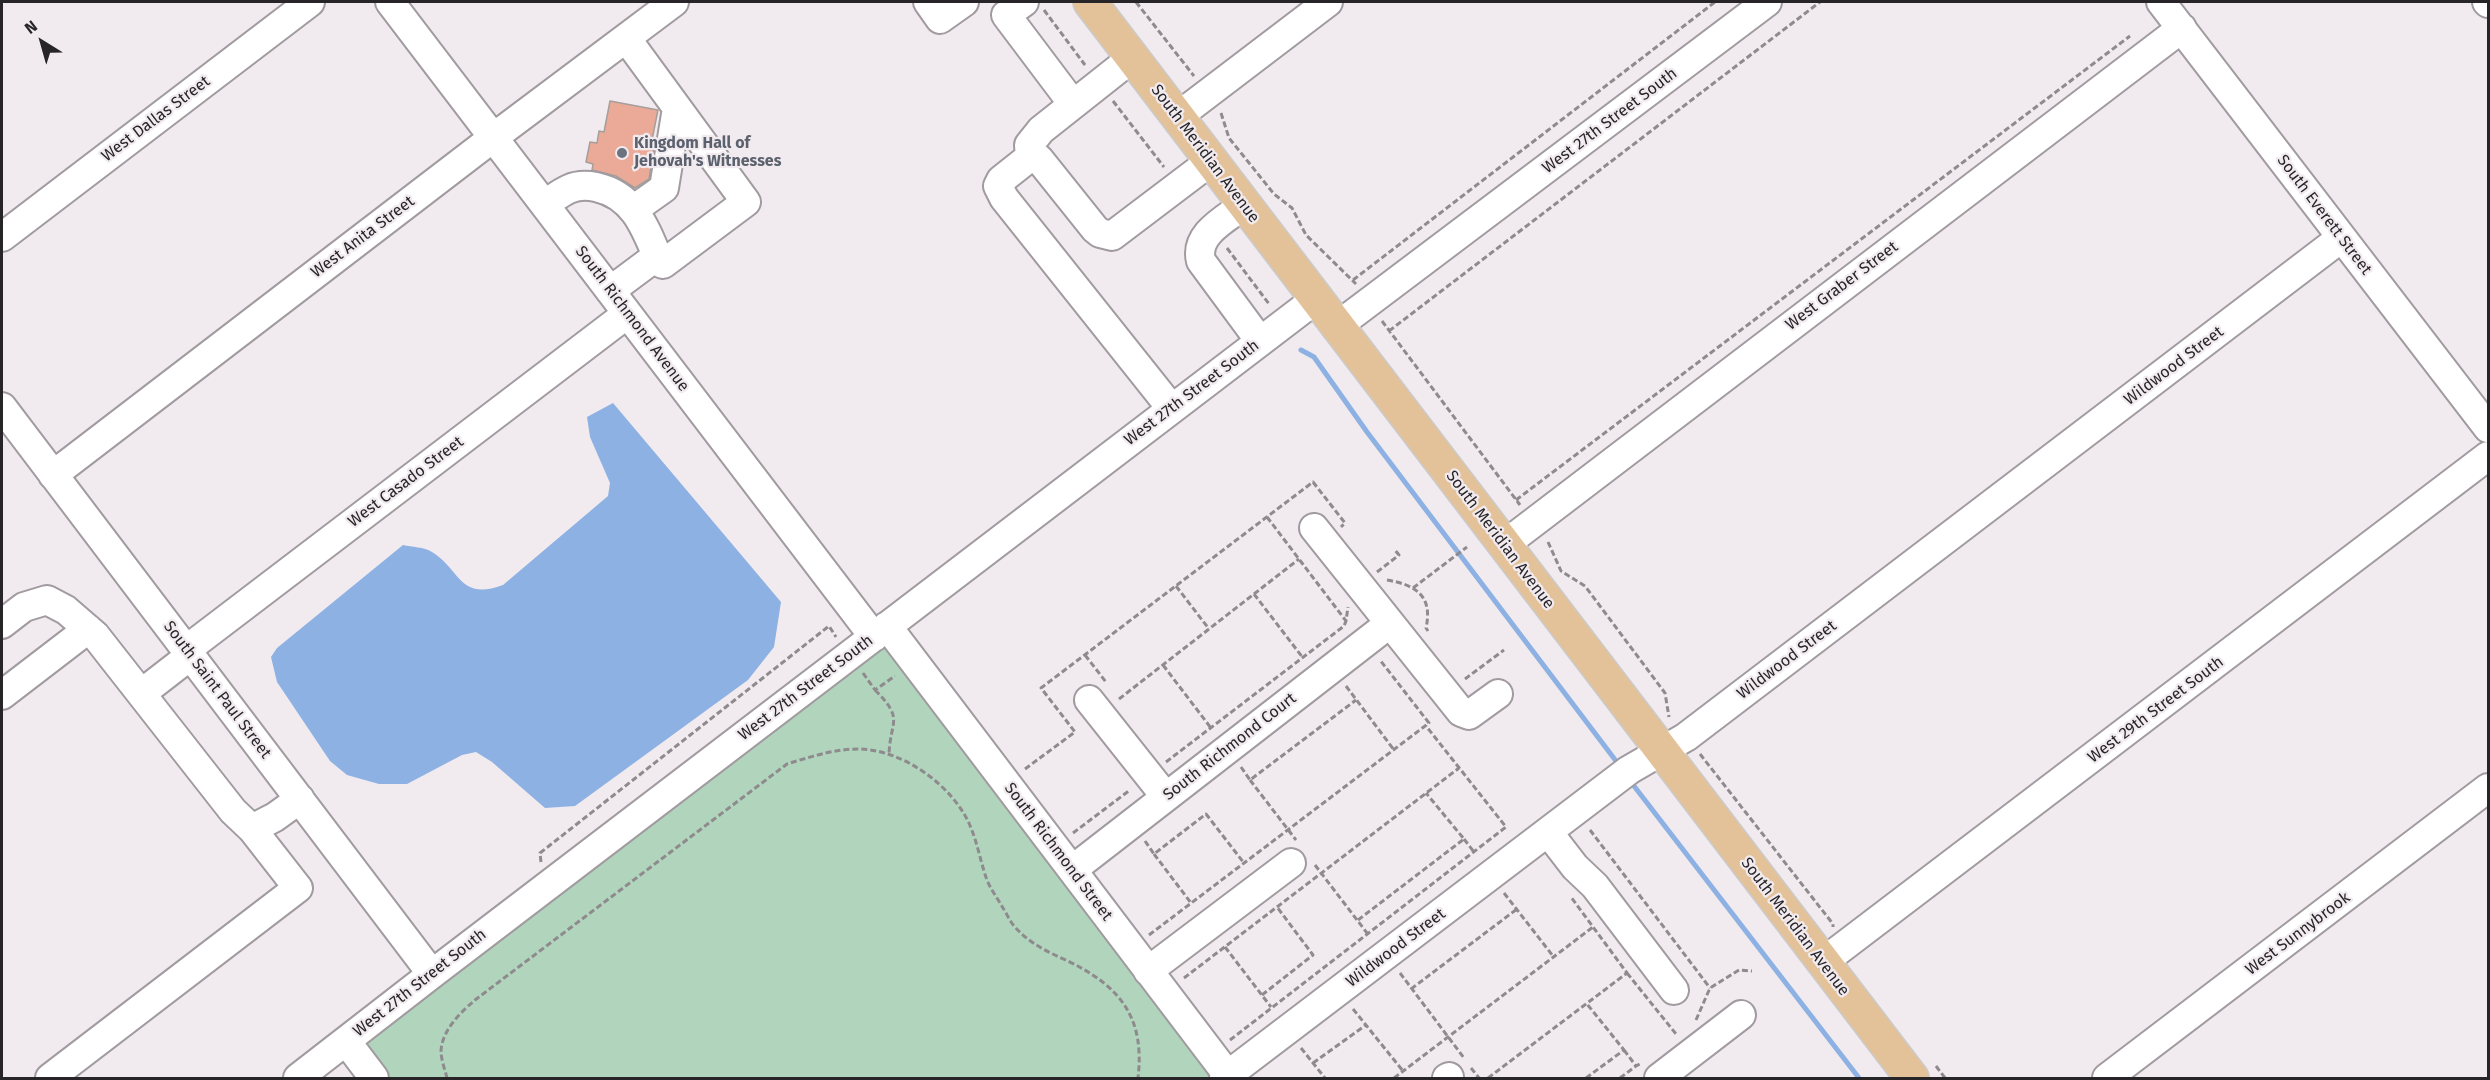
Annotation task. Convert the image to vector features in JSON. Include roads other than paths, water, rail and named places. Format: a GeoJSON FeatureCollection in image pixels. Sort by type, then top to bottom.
{"type":"FeatureCollection","features":[{"type":"Feature","properties":{"kind":"main road","name":"South Meridian Avenue"},"geometry":{"type":"LineString","coordinates":[[1090,2],[1336,327],[1912,1078]]}},
{"type":"Feature","properties":{"kind":"street","name":"West Dallas Street"},"geometry":{"type":"LineString","coordinates":[[2,237],[310,2]]}},
{"type":"Feature","properties":{"kind":"street","name":"South Richmond Avenue"},"geometry":{"type":"LineString","coordinates":[[390,2],[627,314],[880,632]]}},
{"type":"Feature","properties":{"kind":"street","name":"West Anita Street"},"geometry":{"type":"LineString","coordinates":[[53,475],[674,2]]}},
{"type":"Feature","properties":{"kind":"street"},"geometry":{"type":"LineString","coordinates":[[928,2],[940,19],[964,2]]}},
{"type":"Feature","properties":{"kind":"street"},"geometry":{"type":"LineString","coordinates":[[1177,117],[1328,2]]}},
{"type":"Feature","properties":{"kind":"street","name":"West 27th Street South"},"geometry":{"type":"LineString","coordinates":[[1336,327],[1767,2]]}},
{"type":"Feature","properties":{"kind":"street","name":"South Everett Street"},"geometry":{"type":"LineString","coordinates":[[2161,2],[2488,428]]}},
{"type":"Feature","properties":{"kind":"street"},"geometry":{"type":"LineString","coordinates":[[1015,8],[1073,104]]}},
{"type":"Feature","properties":{"kind":"street","name":"West Graber Street"},"geometry":{"type":"LineString","coordinates":[[1504,545],[2182,28]]}},
{"type":"Feature","properties":{"kind":"street"},"geometry":{"type":"LineString","coordinates":[[545,204],[569,189],[585,184],[606,189],[625,200],[645,225],[657,256],[663,264],[746,202],[626,38]]}},
{"type":"Feature","properties":{"kind":"street"},"geometry":{"type":"LineString","coordinates":[[1030,157],[1029,145],[1034,136],[1132,58]]}},
{"type":"Feature","properties":{"kind":"street"},"geometry":{"type":"LineString","coordinates":[[633,210],[664,188],[677,108]]}},
{"type":"Feature","properties":{"kind":"street"},"geometry":{"type":"LineString","coordinates":[[1030,157],[1039,159],[1095,229],[1106,236],[1118,232],[1211,161]]}},
{"type":"Feature","properties":{"kind":"street"},"geometry":{"type":"LineString","coordinates":[[1030,157],[1001,180],[998,186],[1000,192],[1172,409]]}},
{"type":"Feature","properties":{"kind":"street"},"geometry":{"type":"LineString","coordinates":[[1244,205],[1212,229],[1203,238],[1198,250],[1201,261],[1253,331]]}},
{"type":"Feature","properties":{"kind":"street","name":"Wildwood Street"},"geometry":{"type":"LineString","coordinates":[[1227,1078],[1629,770],[1694,730],[2342,238]]}},
{"type":"Feature","properties":{"kind":"street"},"geometry":{"type":"LineString","coordinates":[[610,291],[657,256]]}},
{"type":"Feature","properties":{"kind":"street","name":"West 27th Street South"},"geometry":{"type":"LineString","coordinates":[[298,1078],[1172,409],[1253,331],[1316,299]]}},
{"type":"Feature","properties":{"kind":"street","name":"West Casado Street"},"geometry":{"type":"LineString","coordinates":[[142,693],[189,653],[627,314]]}},
{"type":"Feature","properties":{"kind":"street","name":"South Saint Paul Street"},"geometry":{"type":"LineString","coordinates":[[2,407],[432,974]]}},
{"type":"Feature","properties":{"kind":"street","name":"West 29th Street South"},"geometry":{"type":"LineString","coordinates":[[1822,962],[2488,456]]}},
{"type":"Feature","properties":{"kind":"street"},"geometry":{"type":"LineString","coordinates":[[1326,529],[1389,624],[1461,712],[1469,715],[1476,712],[1498,694]]}},
{"type":"Feature","properties":{"kind":"street"},"geometry":{"type":"LineString","coordinates":[[2,624],[24,607],[47,600],[66,610],[88,629],[142,693],[233,811],[252,829],[298,888],[50,1078]]}},
{"type":"Feature","properties":{"kind":"street","name":"South Richmond Court"},"geometry":{"type":"LineString","coordinates":[[1072,870],[1158,786],[1389,624]]}},
{"type":"Feature","properties":{"kind":"street"},"geometry":{"type":"LineString","coordinates":[[2,695],[88,629]]}},
{"type":"Feature","properties":{"kind":"street","name":"South Richmond Street"},"geometry":{"type":"LineString","coordinates":[[880,632],[1072,870],[1227,1078]]}},
{"type":"Feature","properties":{"kind":"street"},"geometry":{"type":"LineString","coordinates":[[1089,700],[1158,786]]}},
{"type":"Feature","properties":{"kind":"street","name":"West Sunnybrook"},"geometry":{"type":"LineString","coordinates":[[2107,1078],[2488,788]]}},
{"type":"Feature","properties":{"kind":"street"},"geometry":{"type":"LineString","coordinates":[[252,829],[275,817],[300,799]]}},
{"type":"Feature","properties":{"kind":"street"},"geometry":{"type":"LineString","coordinates":[[1548,832],[1575,867],[1595,886],[1674,990]]}},
{"type":"Feature","properties":{"kind":"street"},"geometry":{"type":"LineString","coordinates":[[1148,971],[1291,863]]}},
{"type":"Feature","properties":{"kind":"street"},"geometry":{"type":"LineString","coordinates":[[1646,1068],[1741,1015]]}},
{"type":"Feature","properties":{"kind":"street"},"geometry":{"type":"LineString","coordinates":[[346,1041],[374,1078]]}},
{"type":"Feature","properties":{"kind":"water"},"geometry":{"type":"Polygon","coordinates":[[[613,403],[781,602],[774,647],[748,680],[575,806],[545,808],[492,762],[476,752],[462,755],[407,784],[379,784],[347,775],[330,761],[277,682],[271,657],[277,648],[403,545],[432,552],[469,586],[489,589],[503,585],[608,496],[610,483],[590,437],[587,417],[613,403]]]}},
{"type":"Feature","properties":{"kind":"waterway"},"geometry":{"type":"LineString","coordinates":[[1301,350],[1314,357],[1367,432],[1616,761]]}},
{"type":"Feature","properties":{"kind":"waterway"},"geometry":{"type":"LineString","coordinates":[[1634,786],[1859,1078]]}},
{"type":"Feature","properties":{"kind":"place","name":"Kingdom Hall of Jehovah's Witnesses"},"geometry":{"type":"Point","coordinates":[622,153]}}]}
